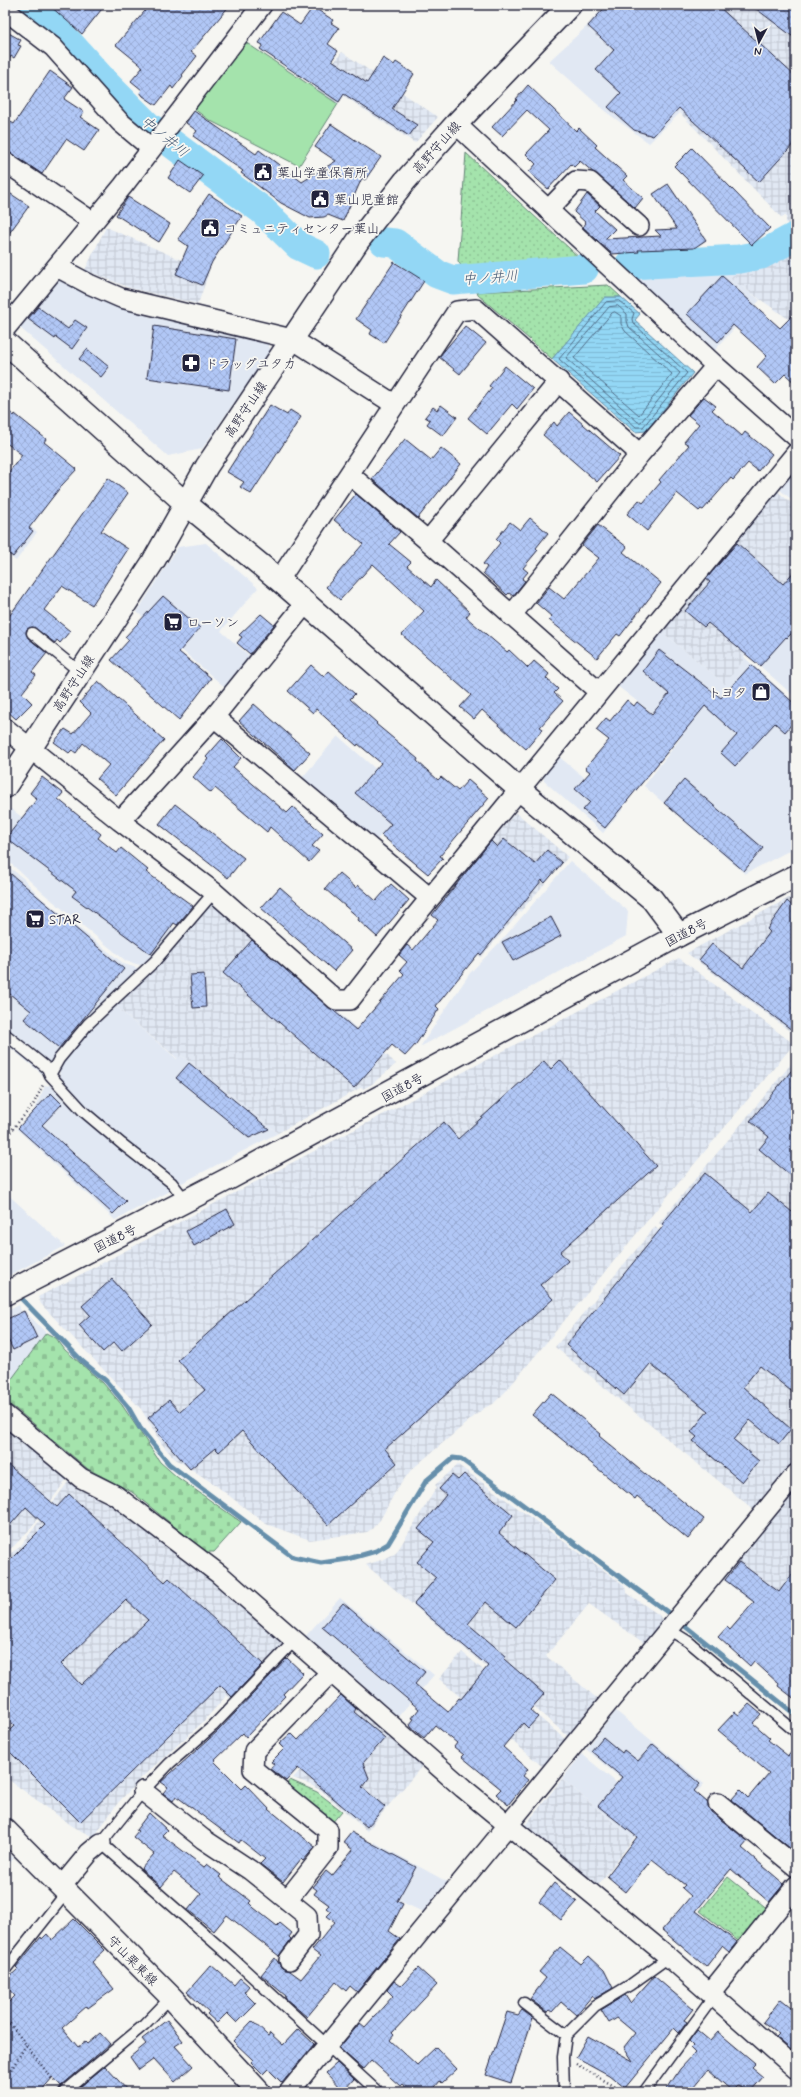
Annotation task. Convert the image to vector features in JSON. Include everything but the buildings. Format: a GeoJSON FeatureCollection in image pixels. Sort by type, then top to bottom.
{"type":"FeatureCollection","features":[{"type":"Feature","properties":{"kind":"main road","name":"高野守山線"},"geometry":{"type":"LineString","coordinates":[[5,786],[153,562],[185,502],[207,466],[358,241],[405,181],[456,124],[570,5]]}},
{"type":"Feature","properties":{"kind":"main road"},"geometry":{"type":"LineString","coordinates":[[5,342],[185,502],[279,580],[520,790],[652,899],[679,935]]}},
{"type":"Feature","properties":{"kind":"main road","name":"国道8号"},"geometry":{"type":"LineString","coordinates":[[14,1289],[379,1100],[679,935],[796,876]]}},
{"type":"Feature","properties":{"kind":"main road","name":"守山栗東線"},"geometry":{"type":"LineString","coordinates":[[5,1830],[171,1997],[259,2092]]}},
{"type":"Feature","properties":{"kind":"street"},"geometry":{"type":"LineString","coordinates":[[5,329],[159,140],[262,5]]}},
{"type":"Feature","properties":{"kind":"street"},"geometry":{"type":"LineString","coordinates":[[8,9],[53,47],[120,122],[159,140]]}},
{"type":"Feature","properties":{"kind":"street"},"geometry":{"type":"LineString","coordinates":[[456,124],[716,366],[796,437]]}},
{"type":"Feature","properties":{"kind":"street"},"geometry":{"type":"LineString","coordinates":[[5,162],[93,222]]}},
{"type":"Feature","properties":{"kind":"street"},"geometry":{"type":"LineString","coordinates":[[548,210],[576,181],[590,182],[639,226]]}},
{"type":"Feature","properties":{"kind":"street"},"geometry":{"type":"LineString","coordinates":[[57,267],[89,284],[121,298],[292,339],[394,404]]}},
{"type":"Feature","properties":{"kind":"street"},"geometry":{"type":"LineString","coordinates":[[279,580],[350,475],[394,404],[457,311],[476,309],[640,454]]}},
{"type":"Feature","properties":{"kind":"street"},"geometry":{"type":"LineString","coordinates":[[511,616],[640,454],[716,366]]}},
{"type":"Feature","properties":{"kind":"street"},"geometry":{"type":"LineString","coordinates":[[428,541],[559,381]]}},
{"type":"Feature","properties":{"kind":"street"},"geometry":{"type":"LineString","coordinates":[[5,728],[29,749],[120,821],[214,892],[336,1000],[350,1000],[430,898],[796,453]]}},
{"type":"Feature","properties":{"kind":"street"},"geometry":{"type":"LineString","coordinates":[[350,475],[428,541],[511,616],[599,692]]}},
{"type":"Feature","properties":{"kind":"street"},"geometry":{"type":"LineString","coordinates":[[120,821],[214,717],[305,604]]}},
{"type":"Feature","properties":{"kind":"street"},"geometry":{"type":"LineString","coordinates":[[214,717],[430,898]]}},
{"type":"Feature","properties":{"kind":"street"},"geometry":{"type":"LineString","coordinates":[[5,1416],[81,1478],[115,1495],[220,1574],[330,1673],[508,1825],[713,1994],[796,2069]]}},
{"type":"Feature","properties":{"kind":"street"},"geometry":{"type":"LineString","coordinates":[[289,2092],[796,1474]]}},
{"type":"Feature","properties":{"kind":"street"},"geometry":{"type":"LineString","coordinates":[[287,1900],[328,1848],[328,1830],[253,1769],[254,1751],[330,1673]]}},
{"type":"Feature","properties":{"kind":"street"},"geometry":{"type":"LineString","coordinates":[[143,1791],[203,1839],[250,1870],[307,1916],[308,1936],[289,1960]]}},
{"type":"Feature","properties":{"kind":"street"},"geometry":{"type":"LineString","coordinates":[[718,1803],[796,1867]]}},
{"type":"Feature","properties":{"kind":"street"},"geometry":{"type":"LineString","coordinates":[[64,1890],[89,1853],[101,1844]]}},
{"type":"Feature","properties":{"kind":"street"},"geometry":{"type":"LineString","coordinates":[[713,1994],[715,1987],[796,1886]]}},
{"type":"Feature","properties":{"kind":"lane"},"geometry":{"type":"LineString","coordinates":[[32,633],[80,672]]}},
{"type":"Feature","properties":{"kind":"lane"},"geometry":{"type":"LineString","coordinates":[[50,1074],[59,1059],[88,1024],[155,961],[214,892]]}},
{"type":"Feature","properties":{"kind":"lane"},"geometry":{"type":"LineString","coordinates":[[5,1034],[47,1068],[50,1074],[84,1112],[172,1183],[186,1201]]}},
{"type":"Feature","properties":{"kind":"lane"},"geometry":{"type":"LineString","coordinates":[[673,1623],[689,1642],[796,1732]]}},
{"type":"Feature","properties":{"kind":"lane"},"geometry":{"type":"LineString","coordinates":[[295,1640],[213,1726],[170,1763],[143,1791],[101,1844],[328,2044],[378,2092]]}},
{"type":"Feature","properties":{"kind":"lane"},"geometry":{"type":"LineString","coordinates":[[5,1970],[64,1890]]}},
{"type":"Feature","properties":{"kind":"lane"},"geometry":{"type":"LineString","coordinates":[[564,2092],[563,2062],[566,2035],[595,2006],[630,1985],[669,1957]]}},
{"type":"Feature","properties":{"kind":"lane"},"geometry":{"type":"LineString","coordinates":[[644,2092],[709,2003],[713,1994]]}},
{"type":"Feature","properties":{"kind":"lane"},"geometry":{"type":"LineString","coordinates":[[64,2092],[144,2025],[171,1997]]}},
{"type":"Feature","properties":{"kind":"lane"},"geometry":{"type":"LineString","coordinates":[[524,2003],[566,2035]]}},
{"type":"Feature","properties":{"kind":"path"},"geometry":{"type":"LineString","coordinates":[[5,1138],[33,1106],[50,1074]]}},
{"type":"Feature","properties":{"kind":"path"},"geometry":{"type":"LineString","coordinates":[[5,2017],[55,2084],[64,2092]]}},
{"type":"Feature","properties":{"kind":"path"},"geometry":{"type":"LineString","coordinates":[[5,2080],[26,2045]]}},
{"type":"Feature","properties":{"kind":"path"},"geometry":{"type":"LineString","coordinates":[[563,2062],[572,2062],[624,2092]]}},
{"type":"Feature","properties":{"kind":"shaded area"},"geometry":{"type":"Polygon","coordinates":[[[605,5],[796,5],[796,226],[790,229],[786,222],[786,215],[782,218],[680,113],[586,27],[605,5]]]}},
{"type":"Feature","properties":{"kind":"shaded area"},"geometry":{"type":"Polygon","coordinates":[[[586,27],[680,113],[649,143],[606,112],[549,61],[586,27]]]}},
{"type":"Feature","properties":{"kind":"shaded area"},"geometry":{"type":"Polygon","coordinates":[[[342,52],[438,117],[415,143],[344,96],[338,104],[314,88],[342,52]]]}},
{"type":"Feature","properties":{"kind":"shaded area"},"geometry":{"type":"Polygon","coordinates":[[[106,227],[209,272],[198,304],[130,288],[85,270],[106,227]]]}},
{"type":"Feature","properties":{"kind":"shaded area"},"geometry":{"type":"Polygon","coordinates":[[[796,246],[796,327],[787,318],[731,279],[738,266],[761,264],[796,246]]]}},
{"type":"Feature","properties":{"kind":"shaded area"},"geometry":{"type":"Polygon","coordinates":[[[738,266],[732,279],[760,300],[714,351],[634,276],[738,266]]]}},
{"type":"Feature","properties":{"kind":"shaded area"},"geometry":{"type":"Polygon","coordinates":[[[57,279],[100,301],[151,317],[220,331],[268,344],[271,350],[202,449],[168,456],[19,327],[57,279]]]}},
{"type":"Feature","properties":{"kind":"shaded area"},"geometry":{"type":"Polygon","coordinates":[[[796,468],[796,503],[779,489],[796,468]]]}},
{"type":"Feature","properties":{"kind":"shaded area"},"geometry":{"type":"Polygon","coordinates":[[[777,491],[796,507],[796,599],[744,656],[745,658],[725,684],[661,631],[777,491]]]}},
{"type":"Feature","properties":{"kind":"shaded area"},"geometry":{"type":"Polygon","coordinates":[[[5,506],[37,532],[16,561],[5,553],[5,506]]]}},
{"type":"Feature","properties":{"kind":"shaded area"},"geometry":{"type":"Polygon","coordinates":[[[206,543],[258,588],[221,631],[253,659],[227,689],[137,612],[178,547],[206,543]]]}},
{"type":"Feature","properties":{"kind":"shaded area"},"geometry":{"type":"Polygon","coordinates":[[[796,604],[796,698],[749,656],[796,604]]]}},
{"type":"Feature","properties":{"kind":"shaded area"},"geometry":{"type":"Polygon","coordinates":[[[661,631],[724,683],[745,658],[796,704],[796,847],[745,874],[644,786],[682,736],[616,685],[661,631]]]}},
{"type":"Feature","properties":{"kind":"shaded area"},"geometry":{"type":"Polygon","coordinates":[[[338,736],[411,800],[374,843],[301,779],[338,736]]]}},
{"type":"Feature","properties":{"kind":"shaded area"},"geometry":{"type":"Polygon","coordinates":[[[558,756],[623,809],[603,833],[544,781],[544,774],[558,756]]]}},
{"type":"Feature","properties":{"kind":"shaded area"},"geometry":{"type":"Polygon","coordinates":[[[11,809],[176,930],[163,947],[143,964],[140,965],[126,961],[43,893],[5,858],[5,818],[11,809]]]}},
{"type":"Feature","properties":{"kind":"shaded area"},"geometry":{"type":"Polygon","coordinates":[[[515,813],[568,857],[481,957],[431,915],[515,813]]]}},
{"type":"Feature","properties":{"kind":"shaded area"},"geometry":{"type":"Polygon","coordinates":[[[570,861],[628,911],[626,936],[420,1047],[470,973],[501,941],[570,861]]]}},
{"type":"Feature","properties":{"kind":"shaded area","name":"STAR"},"geometry":{"type":"Polygon","coordinates":[[[5,864],[23,878],[40,897],[124,964],[140,969],[85,1019],[42,1074],[5,1043],[5,864]]]}},
{"type":"Feature","properties":{"kind":"shaded area"},"geometry":{"type":"Polygon","coordinates":[[[796,894],[796,1036],[687,953],[796,894]]]}},
{"type":"Feature","properties":{"kind":"shaded area"},"geometry":{"type":"Polygon","coordinates":[[[212,901],[396,1064],[372,1084],[363,1089],[362,1087],[278,1133],[181,1055],[178,1059],[114,1005],[212,901]]]}},
{"type":"Feature","properties":{"kind":"shaded area"},"geometry":{"type":"Polygon","coordinates":[[[679,958],[794,1044],[506,1391],[493,1404],[484,1408],[411,1470],[397,1489],[380,1520],[367,1532],[310,1540],[266,1524],[214,1484],[174,1458],[161,1443],[141,1409],[41,1304],[38,1297],[679,958]]]}},
{"type":"Feature","properties":{"kind":"shaded area"},"geometry":{"type":"Polygon","coordinates":[[[114,1005],[177,1059],[181,1055],[278,1133],[182,1183],[144,1156],[100,1119],[59,1078],[61,1063],[90,1027],[114,1005]]]}},
{"type":"Feature","properties":{"kind":"shaded area"},"geometry":{"type":"Polygon","coordinates":[[[796,1058],[796,1337],[659,1223],[796,1058]]]}},
{"type":"Feature","properties":{"kind":"shaded area"},"geometry":{"type":"Polygon","coordinates":[[[50,1085],[67,1104],[70,1103],[100,1131],[172,1190],[115,1220],[17,1129],[34,1110],[45,1086],[50,1085]]]}},
{"type":"Feature","properties":{"kind":"shaded area"},"geometry":{"type":"Polygon","coordinates":[[[5,1192],[65,1246],[8,1276],[5,1273],[5,1192]]]}},
{"type":"Feature","properties":{"kind":"shaded area"},"geometry":{"type":"Polygon","coordinates":[[[655,1227],[796,1343],[796,1458],[754,1510],[555,1347],[655,1227]]]}},
{"type":"Feature","properties":{"kind":"shaded area"},"geometry":{"type":"Polygon","coordinates":[[[19,1305],[21,1311],[25,1311],[46,1333],[5,1388],[5,1312],[19,1305]]]}},
{"type":"Feature","properties":{"kind":"shaded area"},"geometry":{"type":"Polygon","coordinates":[[[5,1422],[69,1476],[32,1527],[14,1546],[5,1552],[5,1422]]]}},
{"type":"Feature","properties":{"kind":"shaded area"},"geometry":{"type":"Polygon","coordinates":[[[458,1465],[624,1585],[627,1593],[659,1615],[663,1621],[644,1643],[589,1604],[546,1656],[599,1700],[569,1737],[366,1565],[396,1553],[437,1487],[435,1485],[458,1465]]]}},
{"type":"Feature","properties":{"kind":"shaded area"},"geometry":{"type":"Polygon","coordinates":[[[71,1478],[103,1495],[221,1588],[284,1642],[283,1648],[232,1700],[227,1695],[202,1723],[141,1778],[117,1804],[94,1837],[75,1828],[5,1777],[5,1557],[20,1547],[71,1478]]]}},
{"type":"Feature","properties":{"kind":"shaded area"},"geometry":{"type":"Polygon","coordinates":[[[796,1491],[796,1635],[722,1579],[796,1491]]]}},
{"type":"Feature","properties":{"kind":"shaded area"},"geometry":{"type":"Polygon","coordinates":[[[340,1598],[434,1675],[396,1719],[304,1638],[340,1598]]]}},
{"type":"Feature","properties":{"kind":"shaded area"},"geometry":{"type":"Polygon","coordinates":[[[462,1652],[566,1740],[543,1767],[439,1679],[462,1652]]]}},
{"type":"Feature","properties":{"kind":"shaded area"},"geometry":{"type":"Polygon","coordinates":[[[358,1709],[422,1766],[367,1831],[322,1791],[293,1778],[358,1709]]]}},
{"type":"Feature","properties":{"kind":"shaded area"},"geometry":{"type":"Polygon","coordinates":[[[616,1711],[704,1784],[671,1821],[586,1749],[616,1711]]]}},
{"type":"Feature","properties":{"kind":"shaded area"},"geometry":{"type":"Polygon","coordinates":[[[582,1754],[653,1813],[633,1839],[562,1779],[582,1754]]]}},
{"type":"Feature","properties":{"kind":"shaded area"},"geometry":{"type":"Polygon","coordinates":[[[562,1779],[633,1839],[596,1888],[523,1828],[562,1779]]]}},
{"type":"Feature","properties":{"kind":"shaded area"},"geometry":{"type":"Polygon","coordinates":[[[374,1842],[451,1884],[427,1914],[369,1886],[374,1842]]]}},
{"type":"Feature","properties":{"kind":"shaded area"},"geometry":{"type":"Polygon","coordinates":[[[5,1849],[14,1858],[5,1870],[5,1849]]]}},
{"type":"Feature","properties":{"kind":"green space"},"geometry":{"type":"Polygon","coordinates":[[[245,42],[338,104],[299,166],[209,120],[194,109],[245,42]]]}},
{"type":"Feature","properties":{"kind":"green space"},"geometry":{"type":"Polygon","coordinates":[[[466,153],[583,261],[465,272],[458,261],[466,153]]]}},
{"type":"Feature","properties":{"kind":"green space"},"geometry":{"type":"Polygon","coordinates":[[[608,285],[621,297],[605,298],[552,359],[478,295],[477,292],[608,285]]]}},
{"type":"Feature","properties":{"kind":"green space"},"geometry":{"type":"Polygon","coordinates":[[[46,1333],[56,1338],[65,1350],[103,1383],[122,1405],[160,1462],[177,1477],[241,1522],[214,1552],[206,1552],[132,1492],[88,1469],[16,1409],[5,1402],[5,1388],[46,1333]]]}},
{"type":"Feature","properties":{"kind":"green space"},"geometry":{"type":"Polygon","coordinates":[[[290,1780],[317,1792],[342,1811],[331,1824],[285,1786],[290,1780]]]}},
{"type":"Feature","properties":{"kind":"green space"},"geometry":{"type":"Polygon","coordinates":[[[728,1877],[769,1910],[742,1944],[700,1911],[728,1877]]]}},
{"type":"Feature","properties":{"kind":"water"},"geometry":{"type":"Polygon","coordinates":[[[605,297],[621,297],[640,314],[635,320],[693,373],[646,431],[635,432],[552,359],[605,297]]]}},
{"type":"Feature","properties":{"kind":"waterway","name":"中ノ井川"},"geometry":{"type":"LineString","coordinates":[[25,5],[40,15],[71,45],[106,84],[148,126],[262,210],[299,246],[316,254]]}},
{"type":"Feature","properties":{"kind":"waterway","name":"中ノ井川"},"geometry":{"type":"LineString","coordinates":[[629,265],[739,259],[761,255],[796,236]]}},
{"type":"Feature","properties":{"kind":"waterway","name":"中ノ井川"},"geometry":{"type":"LineString","coordinates":[[384,242],[395,243],[437,274],[453,280],[584,269]]}},
{"type":"Feature","properties":{"kind":"waterway"},"geometry":{"type":"LineString","coordinates":[[16,1293],[83,1362],[106,1381],[128,1407],[140,1428],[169,1464],[293,1557],[321,1563],[348,1559],[376,1551],[388,1544],[426,1481],[453,1458],[461,1459],[674,1617]]}},
{"type":"Feature","properties":{"kind":"waterway"},"geometry":{"type":"LineString","coordinates":[[680,1622],[796,1715]]}},
{"type":"Feature","properties":{"kind":"place","name":"葉山学童保育所"},"geometry":{"type":"Point","coordinates":[263,172]}},
{"type":"Feature","properties":{"kind":"place","name":"葉山児童館"},"geometry":{"type":"Point","coordinates":[320,199]}},
{"type":"Feature","properties":{"kind":"place","name":"コミュニティセンター葉山"},"geometry":{"type":"Point","coordinates":[210,228]}},
{"type":"Feature","properties":{"kind":"place","name":"ドラッグユタカ"},"geometry":{"type":"Point","coordinates":[191,363]}},
{"type":"Feature","properties":{"kind":"place","name":"ローソン"},"geometry":{"type":"Point","coordinates":[173,622]}},
{"type":"Feature","properties":{"kind":"place","name":"トヨタ"},"geometry":{"type":"Point","coordinates":[761,692]}},
{"type":"Feature","properties":{"kind":"place","name":"STAR"},"geometry":{"type":"Point","coordinates":[35,919]}}]}
